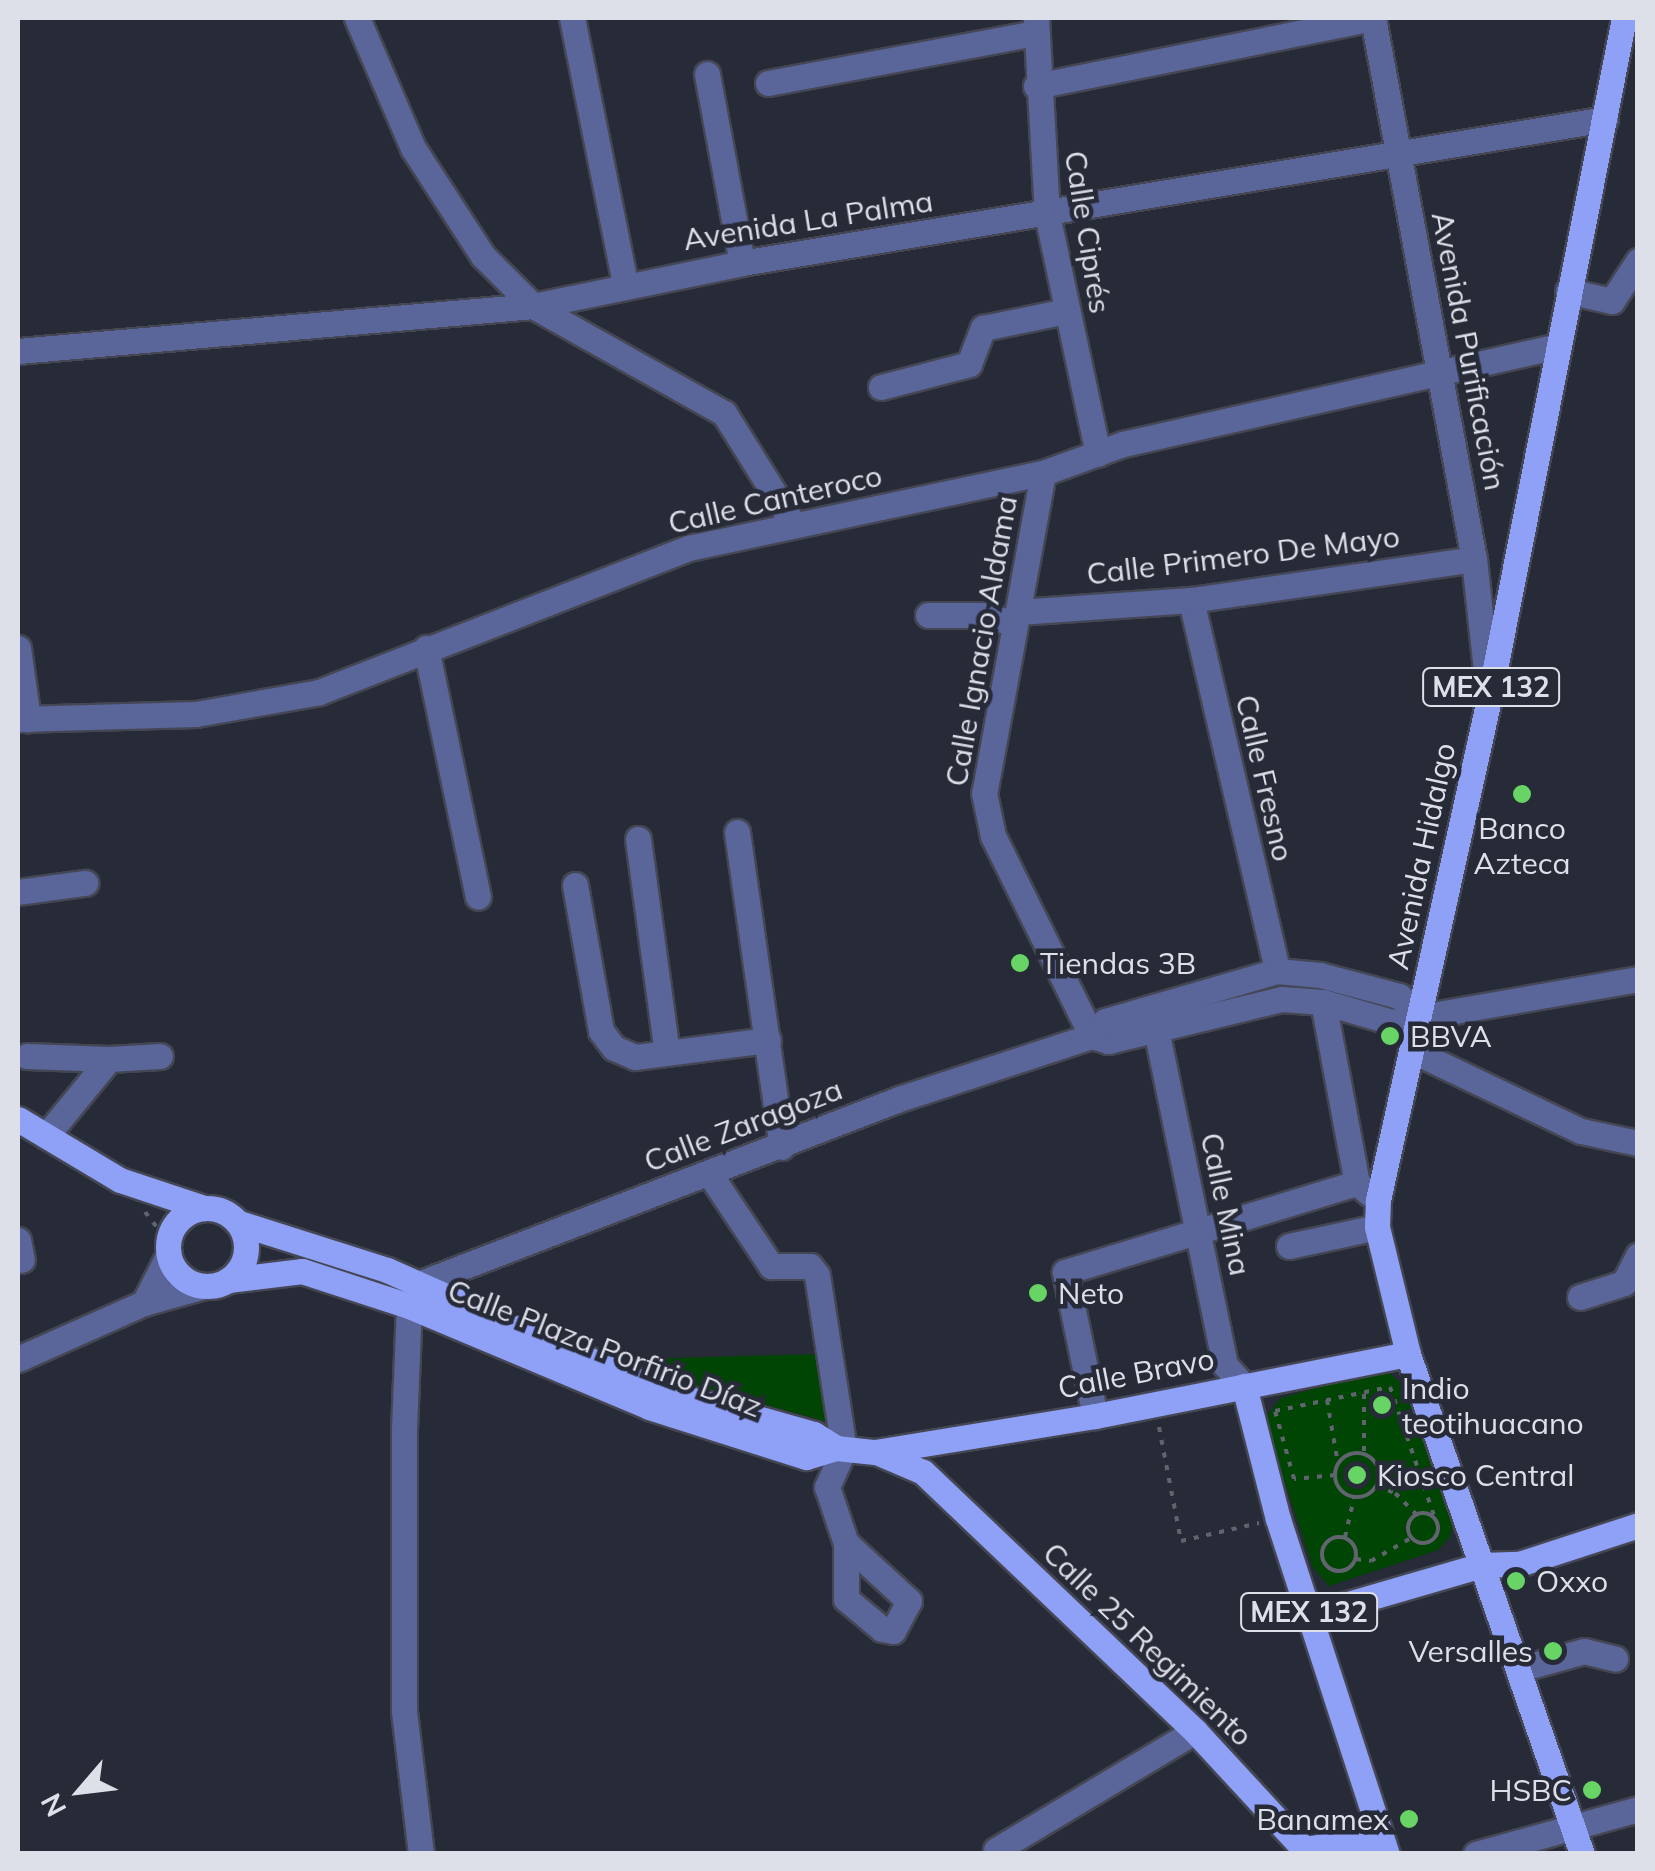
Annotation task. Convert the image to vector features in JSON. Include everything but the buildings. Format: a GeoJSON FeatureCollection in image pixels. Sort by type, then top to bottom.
{"type":"FeatureCollection","features":[{"type":"Feature","properties":{"kind":"main road","name":"Avenida Hidalgo"},"geometry":{"type":"LineString","coordinates":[[1408,1354],[1378,1227],[1378,1200],[1489,699],[1555,347],[1624,18]]}},
{"type":"Feature","properties":{"kind":"main road"},"geometry":{"type":"LineString","coordinates":[[18,1120],[120,1180],[204,1208],[415,1294]]}},
{"type":"Feature","properties":{"kind":"main road"},"geometry":{"type":"LineString","coordinates":[[120,1180],[170,1241],[181,1276],[216,1283],[302,1271],[415,1294]]}},
{"type":"Feature","properties":{"kind":"main road"},"geometry":{"type":"LineString","coordinates":[[170,1241],[204,1208]]}},
{"type":"Feature","properties":{"kind":"main road"},"geometry":{"type":"LineString","coordinates":[[216,1283],[244,1260],[239,1224]]}},
{"type":"Feature","properties":{"kind":"main road","name":"Calle Plaza Porfirio Díaz"},"geometry":{"type":"LineString","coordinates":[[415,1294],[658,1390],[814,1434],[840,1449],[876,1452]]}},
{"type":"Feature","properties":{"kind":"main road","name":"Calle Bravo"},"geometry":{"type":"LineString","coordinates":[[876,1452],[1095,1416],[1408,1354]]}},
{"type":"Feature","properties":{"kind":"main road","name":"MEX 132"},"geometry":{"type":"LineString","coordinates":[[1408,1354],[1582,1854]]}},
{"type":"Feature","properties":{"kind":"main road","name":"MEX 132"},"geometry":{"type":"LineString","coordinates":[[1244,1386],[1278,1519],[1384,1845]]}},
{"type":"Feature","properties":{"kind":"main road","name":"Calle 25 Regimiento"},"geometry":{"type":"LineString","coordinates":[[876,1452],[923,1472],[1195,1731],[1304,1849],[1384,1845]]}},
{"type":"Feature","properties":{"kind":"main road"},"geometry":{"type":"LineString","coordinates":[[1310,1615],[1482,1565],[1519,1564],[1637,1529]]}},
{"type":"Feature","properties":{"kind":"street"},"geometry":{"type":"LineString","coordinates":[[356,18],[381,82],[447,206],[483,256],[533,306],[724,413],[794,525]]}},
{"type":"Feature","properties":{"kind":"street"},"geometry":{"type":"LineString","coordinates":[[572,18],[625,284]]}},
{"type":"Feature","properties":{"kind":"street"},"geometry":{"type":"LineString","coordinates":[[1036,86],[1373,18]]}},
{"type":"Feature","properties":{"kind":"street","name":"Avenida Purificación"},"geometry":{"type":"LineString","coordinates":[[1373,18],[1474,559],[1489,699]]}},
{"type":"Feature","properties":{"kind":"street"},"geometry":{"type":"LineString","coordinates":[[768,83],[1036,25]]}},
{"type":"Feature","properties":{"kind":"street","name":"Calle Ciprés"},"geometry":{"type":"LineString","coordinates":[[1036,25],[1036,86],[1047,214],[1098,454]]}},
{"type":"Feature","properties":{"kind":"street"},"geometry":{"type":"LineString","coordinates":[[707,74],[742,263]]}},
{"type":"Feature","properties":{"kind":"street","name":"Avenida La Palma"},"geometry":{"type":"LineString","coordinates":[[18,352],[533,306],[625,284],[742,263],[1605,118]]}},
{"type":"Feature","properties":{"kind":"street"},"geometry":{"type":"LineString","coordinates":[[1568,291],[1612,301],[1638,261]]}},
{"type":"Feature","properties":{"kind":"street"},"geometry":{"type":"LineString","coordinates":[[881,387],[969,364],[983,328],[1066,310]]}},
{"type":"Feature","properties":{"kind":"street","name":"Calle Canteroco"},"geometry":{"type":"LineString","coordinates":[[22,719],[256,706],[319,692],[689,548],[1043,473],[1098,454],[1555,347]]}},
{"type":"Feature","properties":{"kind":"street","name":"Calle Ignacio Aldama"},"geometry":{"type":"LineString","coordinates":[[1043,473],[985,776],[987,814],[1092,1036]]}},
{"type":"Feature","properties":{"kind":"street","name":"Calle Primero De Mayo"},"geometry":{"type":"LineString","coordinates":[[928,615],[1016,618],[1190,600],[1474,559]]}},
{"type":"Feature","properties":{"kind":"street","name":"Calle Fresno"},"geometry":{"type":"LineString","coordinates":[[1190,600],[1276,971]]}},
{"type":"Feature","properties":{"kind":"street"},"geometry":{"type":"LineString","coordinates":[[18,648],[22,719]]}},
{"type":"Feature","properties":{"kind":"street"},"geometry":{"type":"LineString","coordinates":[[426,648],[478,897]]}},
{"type":"Feature","properties":{"kind":"street"},"geometry":{"type":"LineString","coordinates":[[737,832],[782,1147]]}},
{"type":"Feature","properties":{"kind":"street"},"geometry":{"type":"LineString","coordinates":[[638,839],[667,1053]]}},
{"type":"Feature","properties":{"kind":"street"},"geometry":{"type":"LineString","coordinates":[[18,892],[85,883]]}},
{"type":"Feature","properties":{"kind":"street"},"geometry":{"type":"LineString","coordinates":[[575,885],[601,1031],[614,1048],[634,1057],[768,1040]]}},
{"type":"Feature","properties":{"kind":"street","name":"Calle Zaragoza"},"geometry":{"type":"LineString","coordinates":[[415,1294],[900,1099],[1092,1036],[1106,1021],[1276,971],[1320,975],[1399,996],[1420,1014]]}},
{"type":"Feature","properties":{"kind":"street","name":"Calle Zaragoza"},"geometry":{"type":"LineString","coordinates":[[1092,1036],[1108,1042],[1282,998],[1323,1002],[1392,1022],[1420,1014],[1638,979]]}},
{"type":"Feature","properties":{"kind":"street"},"geometry":{"type":"LineString","coordinates":[[1323,1002],[1356,1184],[1378,1200]]}},
{"type":"Feature","properties":{"kind":"street","name":"Calle Mina"},"geometry":{"type":"LineString","coordinates":[[1156,1030],[1226,1365],[1244,1386]]}},
{"type":"Feature","properties":{"kind":"street"},"geometry":{"type":"LineString","coordinates":[[1411,1050],[1582,1130],[1638,1143]]}},
{"type":"Feature","properties":{"kind":"street"},"geometry":{"type":"LineString","coordinates":[[28,1056],[160,1056]]}},
{"type":"Feature","properties":{"kind":"street"},"geometry":{"type":"LineString","coordinates":[[46,1136],[109,1059]]}},
{"type":"Feature","properties":{"kind":"street"},"geometry":{"type":"LineString","coordinates":[[709,1173],[770,1266],[814,1270],[840,1449],[827,1486],[846,1543]]}},
{"type":"Feature","properties":{"kind":"street"},"geometry":{"type":"LineString","coordinates":[[1095,1416],[1062,1277],[1198,1228],[1356,1184]]}},
{"type":"Feature","properties":{"kind":"street"},"geometry":{"type":"LineString","coordinates":[[1289,1246],[1378,1227]]}},
{"type":"Feature","properties":{"kind":"street"},"geometry":{"type":"LineString","coordinates":[[144,1304],[170,1241]]}},
{"type":"Feature","properties":{"kind":"street"},"geometry":{"type":"LineString","coordinates":[[1580,1296],[1624,1283],[1638,1255]]}},
{"type":"Feature","properties":{"kind":"street"},"geometry":{"type":"LineString","coordinates":[[18,1358],[144,1304],[216,1283]]}},
{"type":"Feature","properties":{"kind":"street"},"geometry":{"type":"LineString","coordinates":[[415,1294],[404,1710],[421,1854]]}},
{"type":"Feature","properties":{"kind":"street"},"geometry":{"type":"LineString","coordinates":[[1520,1669],[1584,1651],[1616,1658]]}},
{"type":"Feature","properties":{"kind":"street"},"geometry":{"type":"LineString","coordinates":[[996,1850],[1195,1731]]}},
{"type":"Feature","properties":{"kind":"street"},"geometry":{"type":"LineString","coordinates":[[1476,1854],[1571,1823],[1638,1809]]}},
{"type":"Feature","properties":{"kind":"path"},"geometry":{"type":"LineString","coordinates":[[1335,1474],[1294,1479],[1274,1411],[1390,1387],[1436,1521],[1430,1542],[1411,1538],[1371,1561],[1356,1559],[1339,1572],[1326,1565],[1325,1544],[1345,1537]]}},
{"type":"Feature","properties":{"kind":"path"},"geometry":{"type":"LineString","coordinates":[[1364,1393],[1364,1454],[1378,1468],[1376,1486]]}},
{"type":"Feature","properties":{"kind":"path"},"geometry":{"type":"LineString","coordinates":[[1327,1400],[1338,1464],[1335,1474],[1340,1490],[1355,1497]]}},
{"type":"Feature","properties":{"kind":"path"},"geometry":{"type":"LineString","coordinates":[[1154,1404],[1182,1541],[1278,1519]]}},
{"type":"Feature","properties":{"kind":"path"},"geometry":{"type":"LineString","coordinates":[[1338,1464],[1350,1454],[1364,1454]]}},
{"type":"Feature","properties":{"kind":"path"},"geometry":{"type":"LineString","coordinates":[[1356,1559],[1345,1537],[1355,1497],[1376,1486],[1395,1493],[1417,1514],[1436,1521]]}},
{"type":"Feature","properties":{"kind":"path"},"geometry":{"type":"LineString","coordinates":[[1411,1538],[1408,1525],[1417,1514]]}},
{"type":"Feature","properties":{"kind":"green space"},"geometry":{"type":"Polygon","coordinates":[[[820,1354],[832,1423],[660,1376],[636,1359],[820,1354]]]}},
{"type":"Feature","properties":{"kind":"green space"},"geometry":{"type":"Polygon","coordinates":[[[1377,1371],[1388,1372],[1404,1386],[1453,1524],[1450,1537],[1438,1550],[1329,1586],[1313,1568],[1264,1419],[1281,1398],[1377,1371]]]}},
{"type":"Feature","properties":{"kind":"place","name":"Banco Azteca"},"geometry":{"type":"Point","coordinates":[1522,794]}},
{"type":"Feature","properties":{"kind":"place","name":"Tiendas 3B"},"geometry":{"type":"Point","coordinates":[1020,963]}},
{"type":"Feature","properties":{"kind":"place","name":"BBVA"},"geometry":{"type":"Point","coordinates":[1390,1036]}},
{"type":"Feature","properties":{"kind":"place","name":"Neto"},"geometry":{"type":"Point","coordinates":[1038,1293]}},
{"type":"Feature","properties":{"kind":"place","name":"Indio teotihuacano"},"geometry":{"type":"Point","coordinates":[1382,1405]}},
{"type":"Feature","properties":{"kind":"place","name":"Kiosco Central"},"geometry":{"type":"Point","coordinates":[1357,1475]}},
{"type":"Feature","properties":{"kind":"place","name":"Oxxo"},"geometry":{"type":"Point","coordinates":[1516,1581]}},
{"type":"Feature","properties":{"kind":"place","name":"Versalles"},"geometry":{"type":"Point","coordinates":[1553,1651]}},
{"type":"Feature","properties":{"kind":"place","name":"HSBC"},"geometry":{"type":"Point","coordinates":[1592,1790]}},
{"type":"Feature","properties":{"kind":"place","name":"Banamex"},"geometry":{"type":"Point","coordinates":[1409,1819]}}]}
